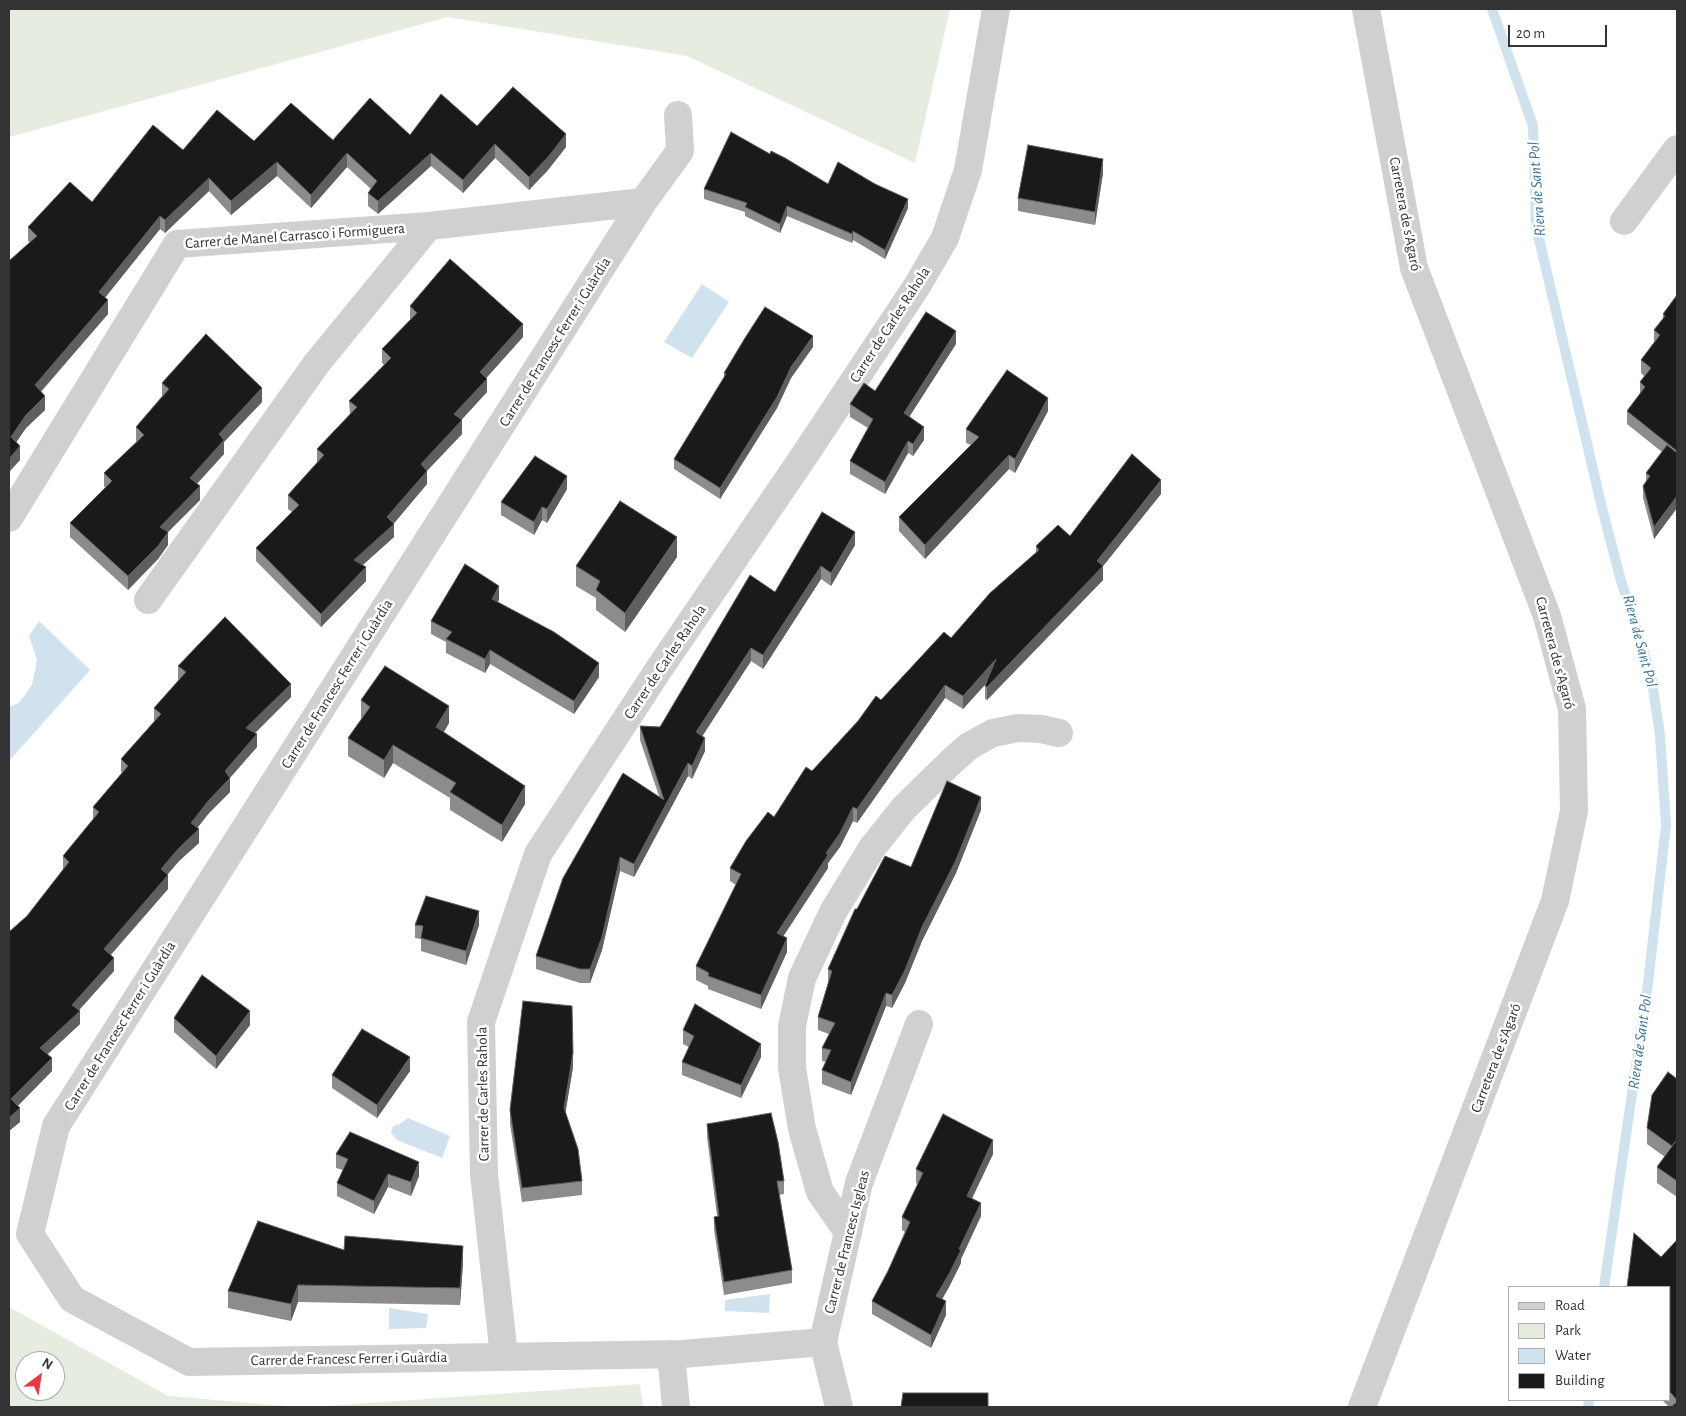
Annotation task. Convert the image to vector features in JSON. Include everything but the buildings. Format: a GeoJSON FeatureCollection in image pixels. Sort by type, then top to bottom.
{"type":"FeatureCollection","features":[{"type":"Feature","properties":{"kind":"street","name":"Carrer de Carles Rahola"},"geometry":{"type":"LineString","coordinates":[[504,1356],[484,1174],[481,1022],[538,854],[659,669],[917,286],[944,238],[968,170],[996,9]]}},
{"type":"Feature","properties":{"kind":"street","name":"Carretera de s'Agaró"},"geometry":{"type":"LineString","coordinates":[[1362,1407],[1555,901],[1574,811],[1572,709],[1548,616],[1414,268],[1366,9]]}},
{"type":"Feature","properties":{"kind":"street","name":"Carrer de Francesc Ferrer i Guàrdia"},"geometry":{"type":"LineString","coordinates":[[678,115],[680,152],[643,202],[56,1126],[30,1234],[72,1299],[189,1362],[671,1354],[823,1342]]}},
{"type":"Feature","properties":{"kind":"street"},"geometry":{"type":"LineString","coordinates":[[1624,221],[1677,149]]}},
{"type":"Feature","properties":{"kind":"street","name":"Carrer de Manel Carrasco i Formiguera"},"geometry":{"type":"LineString","coordinates":[[9,518],[177,244],[430,226],[643,202]]}},
{"type":"Feature","properties":{"kind":"street"},"geometry":{"type":"LineString","coordinates":[[148,600],[317,363],[430,226]]}},
{"type":"Feature","properties":{"kind":"street"},"geometry":{"type":"LineString","coordinates":[[848,1232],[820,1192],[802,1129],[792,1068],[792,1026],[802,978],[833,912],[872,848],[904,808],[952,761],[969,746],[992,732],[1018,728],[1040,729],[1059,733]]}},
{"type":"Feature","properties":{"kind":"street","name":"Carrer de Francesc Isgleas"},"geometry":{"type":"LineString","coordinates":[[839,1407],[823,1342],[859,1183],[919,1024]]}},
{"type":"Feature","properties":{"kind":"street"},"geometry":{"type":"LineString","coordinates":[[671,1354],[676,1407]]}},
{"type":"Feature","properties":{"kind":"green space"},"geometry":{"type":"Polygon","coordinates":[[[9,9],[950,9],[915,163],[687,56],[448,17],[9,137],[9,9]]]}},
{"type":"Feature","properties":{"kind":"green space"},"geometry":{"type":"Polygon","coordinates":[[[9,1307],[168,1396],[298,1407],[9,1407],[9,1307]]]}},
{"type":"Feature","properties":{"kind":"green space"},"geometry":{"type":"Polygon","coordinates":[[[640,1384],[643,1407],[312,1407],[640,1384]]]}},
{"type":"Feature","properties":{"kind":"water"},"geometry":{"type":"Polygon","coordinates":[[[702,284],[729,302],[692,358],[664,342],[702,284]]]}},
{"type":"Feature","properties":{"kind":"water"},"geometry":{"type":"Polygon","coordinates":[[[39,621],[90,670],[9,761],[9,707],[19,703],[32,685],[37,660],[29,636],[39,621]]]}},
{"type":"Feature","properties":{"kind":"water"},"geometry":{"type":"Polygon","coordinates":[[[408,1118],[450,1136],[442,1158],[397,1140],[391,1133],[393,1126],[400,1124],[408,1118]]]}},
{"type":"Feature","properties":{"kind":"water"},"geometry":{"type":"Polygon","coordinates":[[[770,1294],[769,1313],[725,1311],[725,1300],[770,1294]]]}},
{"type":"Feature","properties":{"kind":"water"},"geometry":{"type":"Polygon","coordinates":[[[389,1308],[428,1314],[426,1328],[389,1329],[389,1308]]]}},
{"type":"Feature","properties":{"kind":"waterway","name":"Riera de Sant Pol"},"geometry":{"type":"LineString","coordinates":[[1492,9],[1533,126],[1536,226],[1603,512],[1621,581],[1651,675],[1660,735],[1666,825],[1648,983],[1604,1286]]}},
{"type":"Feature","properties":{"kind":"waterway","name":"Riera de Sant Pol"},"geometry":{"type":"LineString","coordinates":[[1588,1407],[1589,1401]]}}]}
